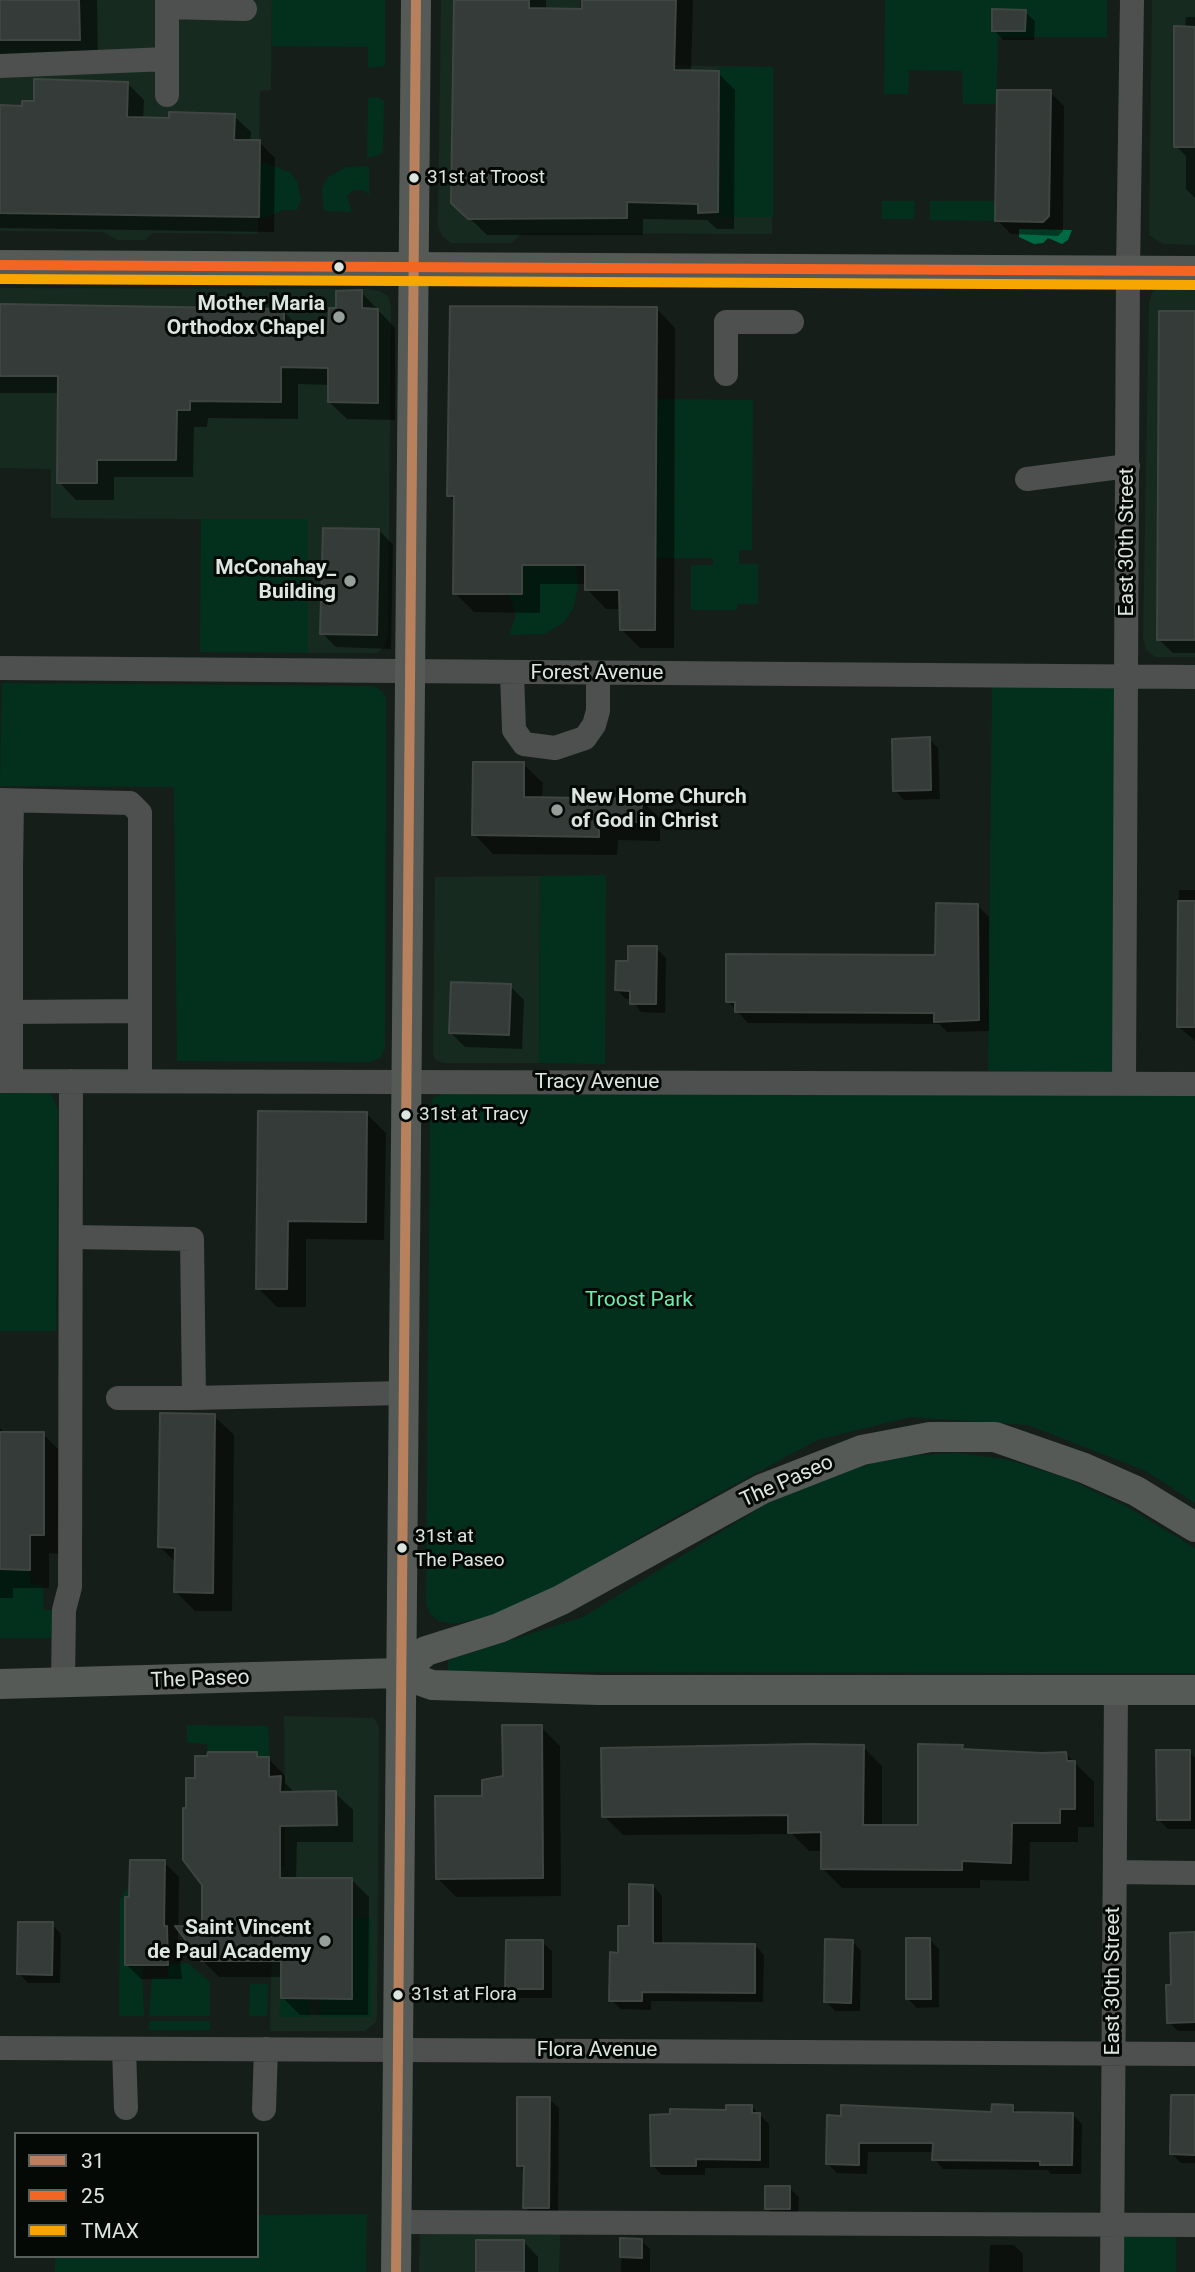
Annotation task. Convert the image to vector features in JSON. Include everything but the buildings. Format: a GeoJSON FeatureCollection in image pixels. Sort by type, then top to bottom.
{"type":"FeatureCollection","features":[{"type":"Feature","properties":{"kind":"main road"},"geometry":{"type":"LineString","coordinates":[[396,2272],[399,1673],[416,0]]}},
{"type":"Feature","properties":{"kind":"main road"},"geometry":{"type":"LineString","coordinates":[[0,265],[1195,271]]}},
{"type":"Feature","properties":{"kind":"main road","name":"The Paseo"},"geometry":{"type":"LineString","coordinates":[[399,1673],[426,1651],[499,1628],[561,1600],[762,1489],[862,1450],[930,1437],[995,1437],[1084,1468],[1126,1486],[1195,1527]]}},
{"type":"Feature","properties":{"kind":"main road","name":"The Paseo"},"geometry":{"type":"LineString","coordinates":[[0,1684],[399,1673],[432,1685],[599,1689],[1195,1690]]}},
{"type":"Feature","properties":{"kind":"street","name":"East 30th Street"},"geometry":{"type":"LineString","coordinates":[[1124,1084],[1132,0]]}},
{"type":"Feature","properties":{"kind":"street"},"geometry":{"type":"LineString","coordinates":[[167,95],[167,3],[245,9]]}},
{"type":"Feature","properties":{"kind":"street"},"geometry":{"type":"LineString","coordinates":[[0,66],[167,59]]}},
{"type":"Feature","properties":{"kind":"street"},"geometry":{"type":"LineString","coordinates":[[726,373],[726,322],[792,322]]}},
{"type":"Feature","properties":{"kind":"street"},"geometry":{"type":"LineString","coordinates":[[1027,479],[1128,466]]}},
{"type":"Feature","properties":{"kind":"street","name":"Forest Avenue"},"geometry":{"type":"LineString","coordinates":[[0,668],[1195,677]]}},
{"type":"Feature","properties":{"kind":"street"},"geometry":{"type":"LineString","coordinates":[[512,673],[514,730],[524,744],[555,748],[585,738],[594,724],[598,710],[598,673]]}},
{"type":"Feature","properties":{"kind":"street"},"geometry":{"type":"LineString","coordinates":[[5,1081],[11,1012],[6,801],[130,803],[140,813],[140,1081]]}},
{"type":"Feature","properties":{"kind":"street"},"geometry":{"type":"LineString","coordinates":[[11,1012],[140,1011]]}},
{"type":"Feature","properties":{"kind":"street","name":"Tracy Avenue"},"geometry":{"type":"LineString","coordinates":[[5,1081],[1195,1084]]}},
{"type":"Feature","properties":{"kind":"street"},"geometry":{"type":"LineString","coordinates":[[63,1683],[64,1610],[70,1587],[71,1081]]}},
{"type":"Feature","properties":{"kind":"street"},"geometry":{"type":"LineString","coordinates":[[71,1237],[192,1239],[194,1398]]}},
{"type":"Feature","properties":{"kind":"street"},"geometry":{"type":"LineString","coordinates":[[118,1398],[402,1393]]}},
{"type":"Feature","properties":{"kind":"street","name":"East 30th Street"},"geometry":{"type":"LineString","coordinates":[[1112,2272],[1116,1690]]}},
{"type":"Feature","properties":{"kind":"street"},"geometry":{"type":"LineString","coordinates":[[1115,1872],[1195,1873]]}},
{"type":"Feature","properties":{"kind":"street","name":"Flora Avenue"},"geometry":{"type":"LineString","coordinates":[[0,2048],[1195,2054]]}},
{"type":"Feature","properties":{"kind":"street"},"geometry":{"type":"LineString","coordinates":[[124,2049],[126,2108]]}},
{"type":"Feature","properties":{"kind":"street"},"geometry":{"type":"LineString","coordinates":[[264,2109],[266,2049]]}},
{"type":"Feature","properties":{"kind":"street"},"geometry":{"type":"LineString","coordinates":[[396,2222],[1195,2225]]}},
{"type":"Feature","properties":{"kind":"shaded area"},"geometry":{"type":"Polygon","coordinates":[[[0,0],[272,0],[271,90],[260,91],[258,234],[153,233],[145,240],[117,240],[103,232],[0,231],[0,0]]]}},
{"type":"Feature","properties":{"kind":"shaded area"},"geometry":{"type":"Polygon","coordinates":[[[441,0],[580,0],[580,64],[773,67],[772,234],[522,233],[512,243],[451,243],[443,237],[438,227],[441,0]]]}},
{"type":"Feature","properties":{"kind":"shaded area"},"geometry":{"type":"Polygon","coordinates":[[[1152,0],[1195,0],[1195,245],[1163,244],[1149,235],[1152,0]]]}},
{"type":"Feature","properties":{"kind":"shaded area"},"geometry":{"type":"Polygon","coordinates":[[[1019,229],[1072,230],[1068,240],[1062,244],[1048,238],[1043,243],[1034,244],[1019,237],[1019,229]]]}},
{"type":"Feature","properties":{"kind":"shaded area"},"geometry":{"type":"Polygon","coordinates":[[[1160,285],[1195,286],[1195,657],[1155,657],[1146,650],[1143,637],[1149,302],[1152,293],[1160,285]]]}},
{"type":"Feature","properties":{"kind":"shaded area"},"geometry":{"type":"Polygon","coordinates":[[[0,288],[368,289],[388,296],[391,307],[388,635],[384,647],[377,653],[308,653],[307,520],[51,518],[51,469],[0,468],[0,288]]]}},
{"type":"Feature","properties":{"kind":"shaded area"},"geometry":{"type":"Polygon","coordinates":[[[540,876],[539,1063],[444,1063],[436,1060],[433,1054],[435,877],[540,876]]]}},
{"type":"Feature","properties":{"kind":"shaded area"},"geometry":{"type":"Polygon","coordinates":[[[284,1716],[374,1718],[379,1728],[377,2014],[376,2022],[365,2031],[270,2031],[274,1867],[285,1867],[284,1716]]]}},
{"type":"Feature","properties":{"kind":"shaded area"},"geometry":{"type":"Polygon","coordinates":[[[420,2214],[561,2215],[559,2272],[419,2272],[420,2214]]]}},
{"type":"Feature","properties":{"kind":"green space"},"geometry":{"type":"Polygon","coordinates":[[[272,0],[385,0],[385,66],[368,68],[368,47],[272,46],[272,0]]]}},
{"type":"Feature","properties":{"kind":"green space"},"geometry":{"type":"Polygon","coordinates":[[[885,0],[1107,0],[1107,37],[998,37],[996,104],[963,104],[962,71],[909,70],[908,94],[884,94],[885,0]]]}},
{"type":"Feature","properties":{"kind":"green space"},"geometry":{"type":"Polygon","coordinates":[[[719,67],[773,67],[773,217],[718,217],[719,67]]]}},
{"type":"Feature","properties":{"kind":"green space"},"geometry":{"type":"Polygon","coordinates":[[[378,97],[384,101],[383,149],[380,155],[367,158],[368,98],[378,97]]]}},
{"type":"Feature","properties":{"kind":"green space"},"geometry":{"type":"Polygon","coordinates":[[[259,161],[290,172],[297,181],[301,199],[297,210],[283,210],[265,218],[259,217],[259,161]]]}},
{"type":"Feature","properties":{"kind":"green space"},"geometry":{"type":"Polygon","coordinates":[[[369,166],[369,195],[363,190],[353,190],[347,196],[352,212],[324,211],[322,188],[328,177],[346,167],[369,166]]]}},
{"type":"Feature","properties":{"kind":"green space"},"geometry":{"type":"Polygon","coordinates":[[[882,201],[915,201],[914,219],[882,219],[882,201]]]}},
{"type":"Feature","properties":{"kind":"green space"},"geometry":{"type":"Polygon","coordinates":[[[930,201],[995,201],[995,221],[930,220],[930,201]]]}},
{"type":"Feature","properties":{"kind":"green space"},"geometry":{"type":"Polygon","coordinates":[[[657,399],[753,400],[752,550],[739,550],[739,564],[758,564],[758,604],[737,604],[737,610],[691,610],[691,565],[713,565],[713,558],[656,558],[657,399]]]}},
{"type":"Feature","properties":{"kind":"green space"},"geometry":{"type":"Polygon","coordinates":[[[201,519],[308,519],[308,653],[200,652],[201,519]]]}},
{"type":"Feature","properties":{"kind":"green space"},"geometry":{"type":"Polygon","coordinates":[[[522,565],[576,565],[578,587],[573,609],[563,623],[545,634],[509,635],[516,615],[509,594],[522,594],[522,565]]]}},
{"type":"Feature","properties":{"kind":"green space"},"geometry":{"type":"Polygon","coordinates":[[[2,683],[373,686],[382,691],[386,699],[385,1049],[380,1058],[370,1062],[177,1061],[174,787],[0,786],[2,683]]]}},
{"type":"Feature","properties":{"kind":"green space"},"geometry":{"type":"Polygon","coordinates":[[[992,686],[1117,687],[1113,1072],[988,1071],[992,686]]]}},
{"type":"Feature","properties":{"kind":"green space"},"geometry":{"type":"Polygon","coordinates":[[[606,875],[605,1064],[539,1063],[540,876],[606,875]]]}},
{"type":"Feature","properties":{"kind":"green space"},"geometry":{"type":"Polygon","coordinates":[[[0,1091],[50,1092],[58,1109],[56,1331],[0,1331],[0,1091]]]}},
{"type":"Feature","properties":{"kind":"green space","name":"Troost Park"},"geometry":{"type":"Polygon","coordinates":[[[444,1093],[1195,1094],[1195,1503],[1146,1471],[1028,1425],[910,1417],[817,1440],[668,1521],[517,1610],[453,1624],[439,1621],[430,1614],[426,1603],[430,1108],[433,1098],[444,1093]]]}},
{"type":"Feature","properties":{"kind":"green space"},"geometry":{"type":"Polygon","coordinates":[[[956,1453],[1005,1459],[1066,1478],[1126,1506],[1195,1548],[1195,1673],[448,1672],[448,1660],[583,1617],[779,1496],[835,1473],[904,1456],[956,1453]]]}},
{"type":"Feature","properties":{"kind":"green space"},"geometry":{"type":"Polygon","coordinates":[[[0,1569],[30,1570],[31,1584],[43,1585],[44,1610],[52,1610],[52,1638],[0,1638],[0,1569]]]}},
{"type":"Feature","properties":{"kind":"green space"},"geometry":{"type":"Polygon","coordinates":[[[187,1725],[268,1726],[270,1776],[268,1757],[257,1757],[256,1752],[208,1752],[207,1744],[187,1743],[187,1725]]]}},
{"type":"Feature","properties":{"kind":"green space"},"geometry":{"type":"Polygon","coordinates":[[[127,1888],[129,1897],[125,1897],[125,1966],[142,1967],[144,2016],[119,2016],[120,1899],[127,1888]]]}},
{"type":"Feature","properties":{"kind":"green space"},"geometry":{"type":"Polygon","coordinates":[[[352,1918],[371,1918],[371,2017],[319,2017],[320,1998],[352,1998],[352,1918]]]}},
{"type":"Feature","properties":{"kind":"green space"},"geometry":{"type":"Polygon","coordinates":[[[188,1963],[210,1982],[210,2016],[149,2016],[152,1977],[168,1977],[168,1964],[188,1963]]]}},
{"type":"Feature","properties":{"kind":"green space"},"geometry":{"type":"Polygon","coordinates":[[[250,1984],[268,1984],[267,2016],[249,2016],[250,1984]]]}},
{"type":"Feature","properties":{"kind":"green space"},"geometry":{"type":"Polygon","coordinates":[[[281,1994],[282,1998],[309,1998],[310,2017],[279,2017],[281,1994]]]}},
{"type":"Feature","properties":{"kind":"green space"},"geometry":{"type":"Polygon","coordinates":[[[149,2021],[210,2021],[210,2030],[149,2030],[149,2021]]]}},
{"type":"Feature","properties":{"kind":"green space"},"geometry":{"type":"Polygon","coordinates":[[[367,2214],[366,2272],[55,2272],[55,2258],[259,2258],[259,2215],[367,2214]]]}},
{"type":"Feature","properties":{"kind":"green space"},"geometry":{"type":"Polygon","coordinates":[[[1123,2231],[1176,2231],[1176,2272],[1123,2272],[1123,2231]]]}},
{"type":"Feature","properties":{"kind":"transit line","name":"31"},"geometry":{"type":"LineString","coordinates":[[396,2272],[416,0]]}},
{"type":"Feature","properties":{"kind":"transit line","name":"25"},"geometry":{"type":"LineString","coordinates":[[0,265],[1195,271]]}},
{"type":"Feature","properties":{"kind":"transit line","name":"TMAX"},"geometry":{"type":"LineString","coordinates":[[0,279],[1195,285]]}},
{"type":"Feature","properties":{"kind":"place","name":"31st at Troost"},"geometry":{"type":"Point","coordinates":[414,178]}},
{"type":"Feature","properties":{"kind":"place","name":"Mother Maria Orthodox Chapel"},"geometry":{"type":"Point","coordinates":[339,317]}},
{"type":"Feature","properties":{"kind":"place","name":"McConahay_ Building"},"geometry":{"type":"Point","coordinates":[350,581]}},
{"type":"Feature","properties":{"kind":"place","name":"New Home Church of God in Christ"},"geometry":{"type":"Point","coordinates":[557,810]}},
{"type":"Feature","properties":{"kind":"place","name":"31st at Tracy"},"geometry":{"type":"Point","coordinates":[406,1115]}},
{"type":"Feature","properties":{"kind":"place","name":"31st at The Paseo"},"geometry":{"type":"Point","coordinates":[402,1548]}},
{"type":"Feature","properties":{"kind":"place","name":"Saint Vincent de Paul Academy"},"geometry":{"type":"Point","coordinates":[325,1941]}},
{"type":"Feature","properties":{"kind":"place","name":"31st at Flora"},"geometry":{"type":"Point","coordinates":[398,1995]}}]}
